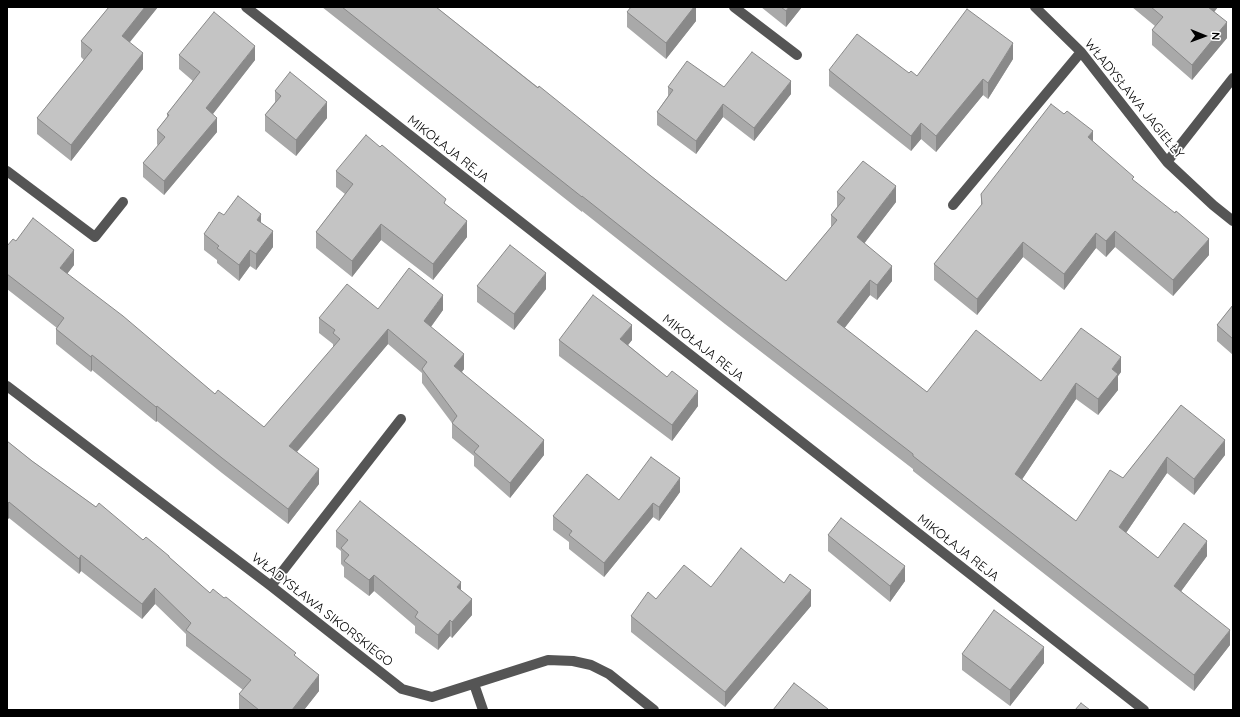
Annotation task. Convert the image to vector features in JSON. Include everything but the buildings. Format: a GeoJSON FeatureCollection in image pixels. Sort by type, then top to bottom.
{"type":"FeatureCollection","features":[{"type":"Feature","properties":{"kind":"street","name":"MIKOŁAJA REJA"},"geometry":{"type":"LineString","coordinates":[[246,7],[1144,710]]}},
{"type":"Feature","properties":{"kind":"street"},"geometry":{"type":"LineString","coordinates":[[734,7],[797,55]]}},
{"type":"Feature","properties":{"kind":"street","name":"WŁADYSŁAWA JAGIEŁŁY"},"geometry":{"type":"LineString","coordinates":[[1035,7],[1081,52],[1167,162],[1213,205],[1233,221]]}},
{"type":"Feature","properties":{"kind":"street"},"geometry":{"type":"LineString","coordinates":[[953,205],[1081,52]]}},
{"type":"Feature","properties":{"kind":"street"},"geometry":{"type":"LineString","coordinates":[[1167,162],[1233,78]]}},
{"type":"Feature","properties":{"kind":"street"},"geometry":{"type":"LineString","coordinates":[[7,171],[95,237],[123,202]]}},
{"type":"Feature","properties":{"kind":"street","name":"WŁADYSŁAWA SIKORSKIEGO"},"geometry":{"type":"LineString","coordinates":[[7,386],[271,586],[402,689],[432,697],[548,660],[573,661],[591,665],[609,674],[654,710]]}},
{"type":"Feature","properties":{"kind":"street"},"geometry":{"type":"LineString","coordinates":[[271,586],[401,419]]}},
{"type":"Feature","properties":{"kind":"street"},"geometry":{"type":"LineString","coordinates":[[474,684],[483,710]]}}]}
